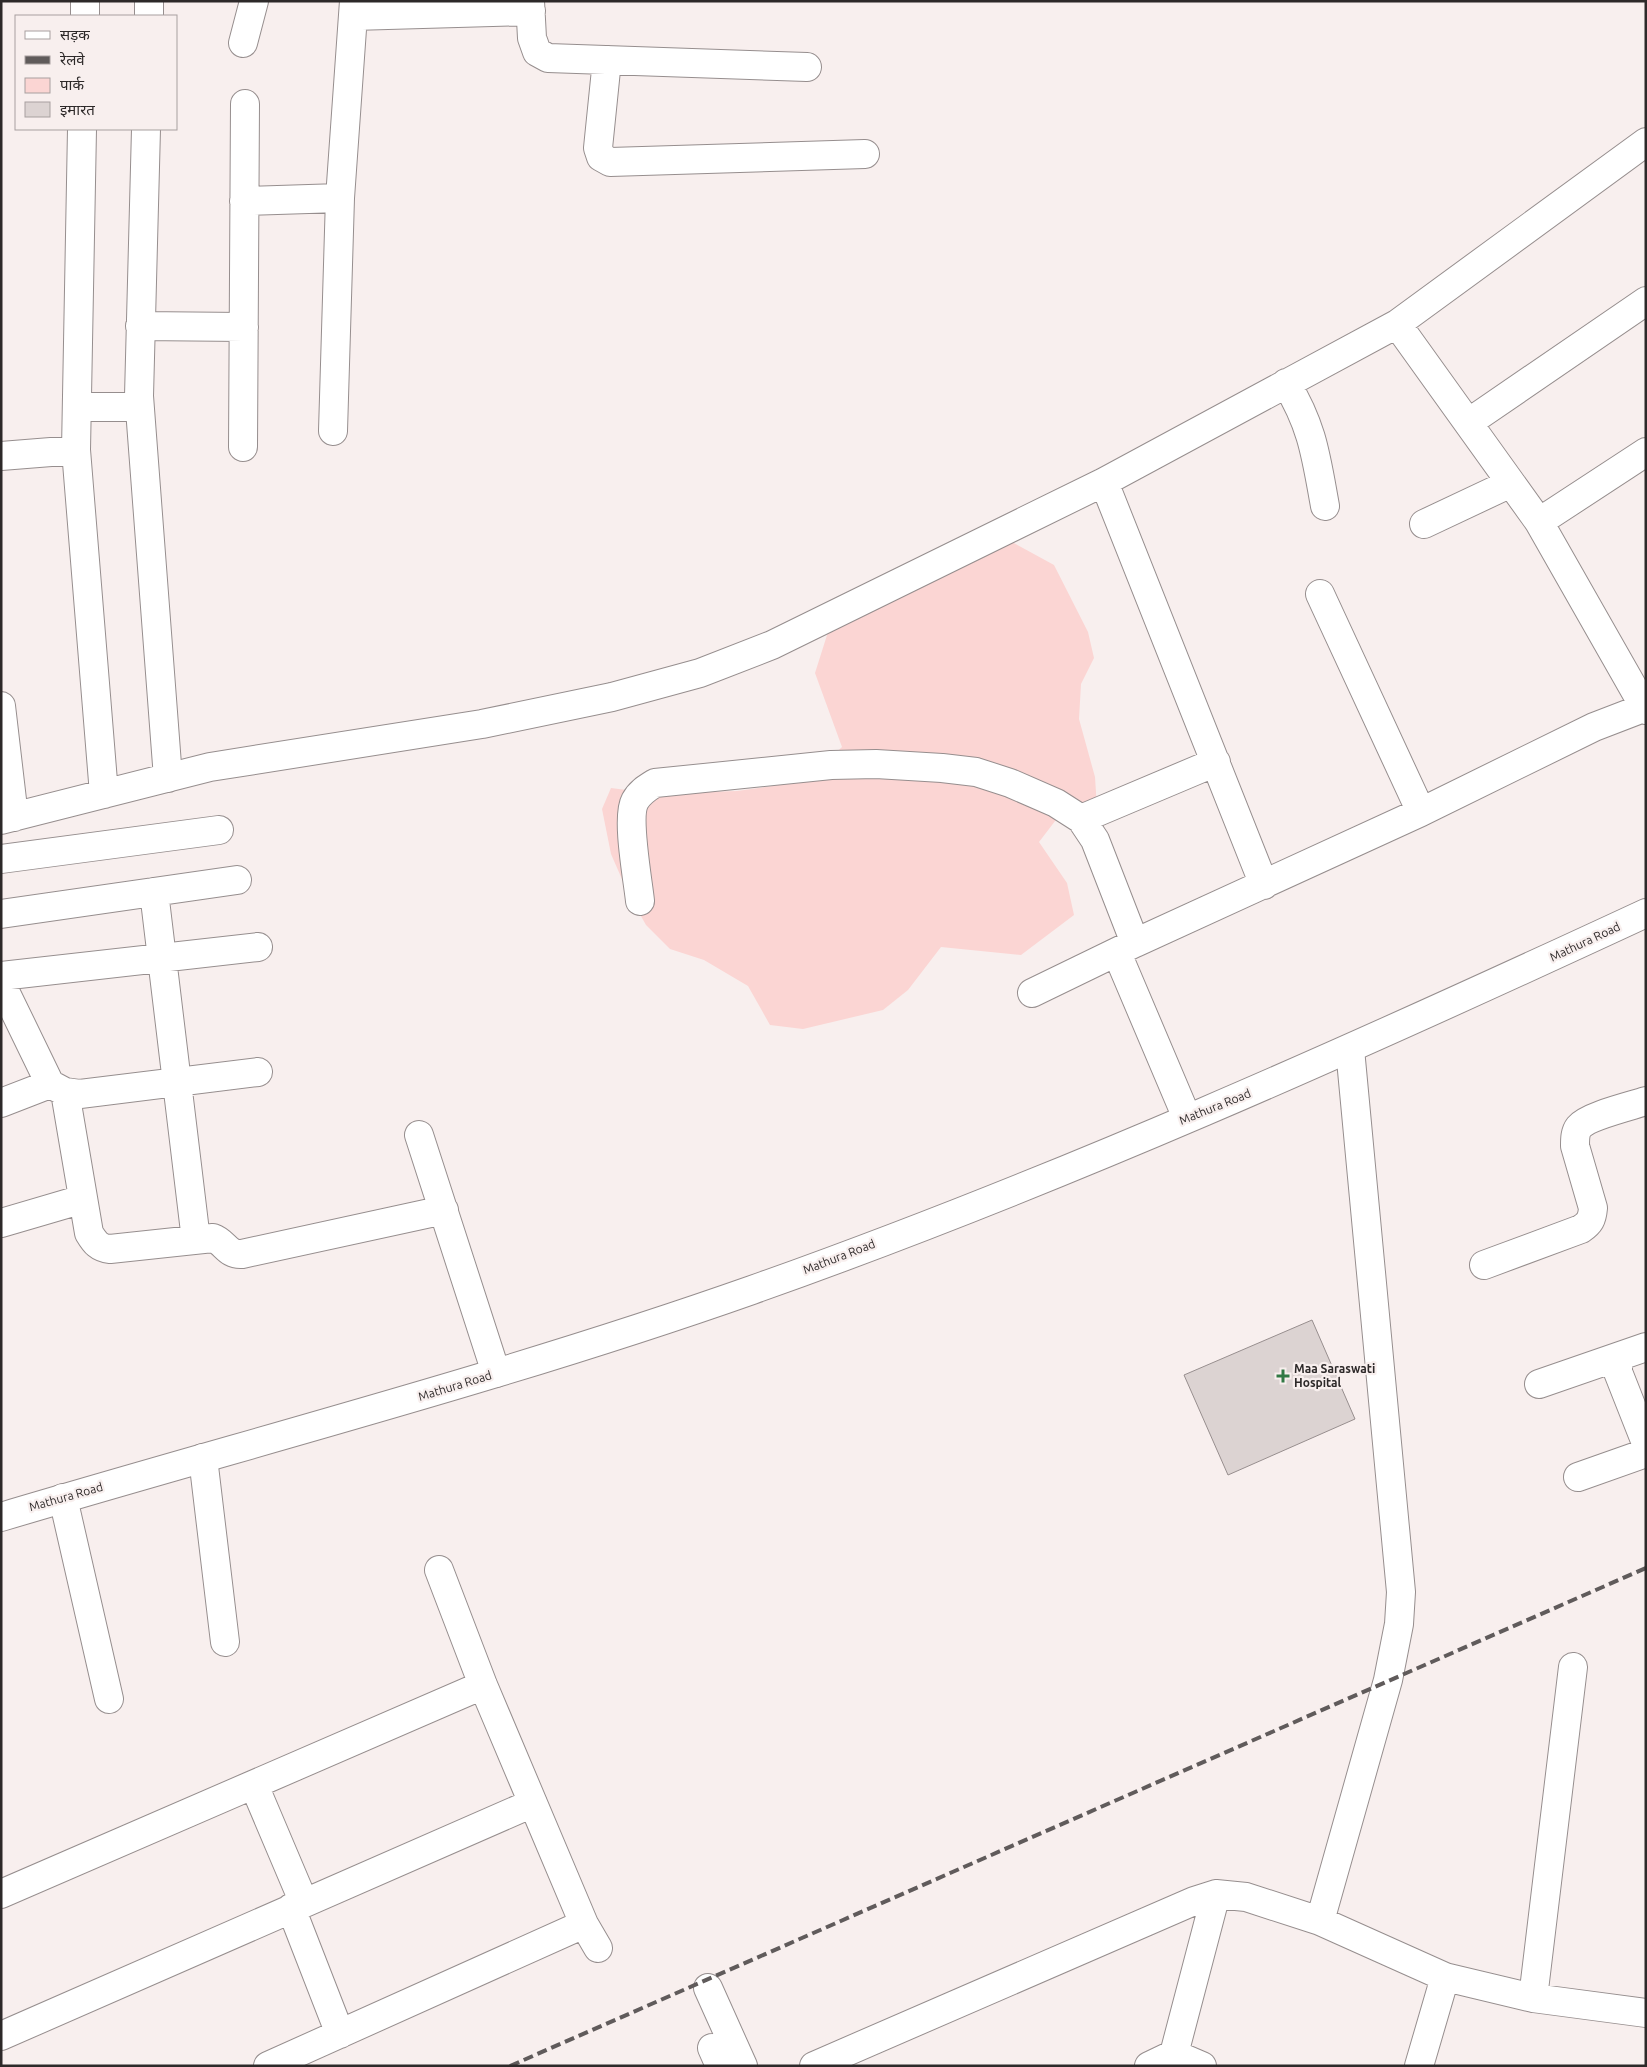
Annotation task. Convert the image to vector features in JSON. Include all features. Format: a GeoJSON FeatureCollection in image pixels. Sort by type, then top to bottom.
{"type":"FeatureCollection","features":[{"type":"Feature","properties":{"kind":"street"},"geometry":{"type":"LineString","coordinates":[[85,1],[85,15]]}},
{"type":"Feature","properties":{"kind":"street"},"geometry":{"type":"LineString","coordinates":[[149,1],[149,15]]}},
{"type":"Feature","properties":{"kind":"street"},"geometry":{"type":"LineString","coordinates":[[243,44],[254,1]]}},
{"type":"Feature","properties":{"kind":"street"},"geometry":{"type":"LineString","coordinates":[[333,431],[340,198],[354,9],[530,6],[532,38],[537,52],[548,58],[806,67]]}},
{"type":"Feature","properties":{"kind":"street"},"geometry":{"type":"LineString","coordinates":[[607,60],[598,148],[601,158],[610,162],[865,154]]}},
{"type":"Feature","properties":{"kind":"street"},"geometry":{"type":"LineString","coordinates":[[243,447],[245,104]]}},
{"type":"Feature","properties":{"kind":"street"},"geometry":{"type":"LineString","coordinates":[[82,130],[76,450],[104,794]]}},
{"type":"Feature","properties":{"kind":"street"},"geometry":{"type":"LineString","coordinates":[[146,130],[139,407],[168,778]]}},
{"type":"Feature","properties":{"kind":"street"},"geometry":{"type":"LineString","coordinates":[[1,706],[7,818],[228,764],[482,724],[612,697],[700,673],[772,645],[1104,482],[1397,324],[1646,142]]}},
{"type":"Feature","properties":{"kind":"street"},"geometry":{"type":"LineString","coordinates":[[244,200],[340,198]]}},
{"type":"Feature","properties":{"kind":"street"},"geometry":{"type":"LineString","coordinates":[[1468,423],[1646,301]]}},
{"type":"Feature","properties":{"kind":"street"},"geometry":{"type":"LineString","coordinates":[[1032,993],[1421,812],[1594,727],[1645,708],[1539,522],[1397,324]]}},
{"type":"Feature","properties":{"kind":"street"},"geometry":{"type":"LineString","coordinates":[[140,326],[244,327]]}},
{"type":"Feature","properties":{"kind":"street"},"geometry":{"type":"LineString","coordinates":[[1286,383],[1300,406],[1308,425],[1314,445],[1325,506]]}},
{"type":"Feature","properties":{"kind":"street"},"geometry":{"type":"LineString","coordinates":[[76,408],[139,407]]}},
{"type":"Feature","properties":{"kind":"street"},"geometry":{"type":"LineString","coordinates":[[1,456],[76,450]]}},
{"type":"Feature","properties":{"kind":"street"},"geometry":{"type":"LineString","coordinates":[[1539,522],[1646,452]]}},
{"type":"Feature","properties":{"kind":"street"},"geometry":{"type":"LineString","coordinates":[[1104,482],[1264,885]]}},
{"type":"Feature","properties":{"kind":"street"},"geometry":{"type":"LineString","coordinates":[[1424,524],[1512,482]]}},
{"type":"Feature","properties":{"kind":"street"},"geometry":{"type":"LineString","coordinates":[[1320,594],[1421,812]]}},
{"type":"Feature","properties":{"kind":"street"},"geometry":{"type":"LineString","coordinates":[[1080,819],[1216,762]]}},
{"type":"Feature","properties":{"kind":"street"},"geometry":{"type":"LineString","coordinates":[[640,901],[632,823],[634,803],[642,791],[656,783],[831,765],[876,764],[976,772],[1010,783],[1056,804],[1080,819],[1095,840],[1126,948],[1187,1118]]}},
{"type":"Feature","properties":{"kind":"street"},"geometry":{"type":"LineString","coordinates":[[1,859],[219,830]]}},
{"type":"Feature","properties":{"kind":"street"},"geometry":{"type":"LineString","coordinates":[[1,914],[237,880]]}},
{"type":"Feature","properties":{"kind":"street"},"geometry":{"type":"LineString","coordinates":[[154,892],[196,1240]]}},
{"type":"Feature","properties":{"kind":"street","name":"Mathura Road"},"geometry":{"type":"LineString","coordinates":[[1,1516],[496,1373],[634,1330],[763,1286],[902,1234],[1187,1118],[1350,1049],[1646,913]]}},
{"type":"Feature","properties":{"kind":"street"},"geometry":{"type":"LineString","coordinates":[[1,976],[258,947]]}},
{"type":"Feature","properties":{"kind":"street"},"geometry":{"type":"LineString","coordinates":[[1,983],[58,1088],[89,1233],[94,1242],[101,1248],[110,1249],[213,1238],[219,1240],[234,1255],[444,1210]]}},
{"type":"Feature","properties":{"kind":"street"},"geometry":{"type":"LineString","coordinates":[[1320,1921],[1388,1680],[1399,1624],[1401,1592],[1350,1049]]}},
{"type":"Feature","properties":{"kind":"street"},"geometry":{"type":"LineString","coordinates":[[1,1103],[58,1088],[80,1094],[258,1072]]}},
{"type":"Feature","properties":{"kind":"street"},"geometry":{"type":"LineString","coordinates":[[1484,1265],[1581,1229],[1589,1224],[1592,1217],[1592,1208],[1575,1146],[1575,1136],[1579,1127],[1588,1120],[1646,1101]]}},
{"type":"Feature","properties":{"kind":"street"},"geometry":{"type":"LineString","coordinates":[[419,1135],[496,1373]]}},
{"type":"Feature","properties":{"kind":"street"},"geometry":{"type":"LineString","coordinates":[[1,1222],[83,1199]]}},
{"type":"Feature","properties":{"kind":"street"},"geometry":{"type":"LineString","coordinates":[[1539,1384],[1646,1347]]}},
{"type":"Feature","properties":{"kind":"street"},"geometry":{"type":"LineString","coordinates":[[1618,1356],[1618,1372],[1646,1443]]}},
{"type":"Feature","properties":{"kind":"street"},"geometry":{"type":"LineString","coordinates":[[1578,1477],[1646,1454]]}},
{"type":"Feature","properties":{"kind":"street"},"geometry":{"type":"LineString","coordinates":[[203,1458],[225,1642]]}},
{"type":"Feature","properties":{"kind":"street"},"geometry":{"type":"LineString","coordinates":[[63,1498],[109,1699]]}},
{"type":"Feature","properties":{"kind":"street"},"geometry":{"type":"LineString","coordinates":[[439,1570],[483,1685],[584,1924],[598,1948]]}},
{"type":"Feature","properties":{"kind":"street"},"geometry":{"type":"LineString","coordinates":[[1533,1998],[1573,1667]]}},
{"type":"Feature","properties":{"kind":"street"},"geometry":{"type":"LineString","coordinates":[[1,1894],[483,1685]]}},
{"type":"Feature","properties":{"kind":"street"},"geometry":{"type":"LineString","coordinates":[[254,1785],[340,2034]]}},
{"type":"Feature","properties":{"kind":"street"},"geometry":{"type":"LineString","coordinates":[[1,2036],[533,1803]]}},
{"type":"Feature","properties":{"kind":"street"},"geometry":{"type":"LineString","coordinates":[[1174,2054],[1216,1894]]}},
{"type":"Feature","properties":{"kind":"street"},"geometry":{"type":"LineString","coordinates":[[814,2066],[1194,1901],[1216,1894],[1246,1897],[1320,1921],[1445,1977],[1533,1998],[1646,2013]]}},
{"type":"Feature","properties":{"kind":"street"},"geometry":{"type":"LineString","coordinates":[[268,2066],[584,1924]]}},
{"type":"Feature","properties":{"kind":"street"},"geometry":{"type":"LineString","coordinates":[[1419,2066],[1445,1977]]}},
{"type":"Feature","properties":{"kind":"street"},"geometry":{"type":"LineString","coordinates":[[708,1988],[743,2066]]}},
{"type":"Feature","properties":{"kind":"street"},"geometry":{"type":"LineString","coordinates":[[1149,2066],[1174,2054],[1202,2066]]}},
{"type":"Feature","properties":{"kind":"green space"},"geometry":{"type":"Polygon","coordinates":[[[1010,541],[1054,565],[1088,632],[1094,658],[1081,684],[1079,719],[1095,777],[1097,808],[1062,812],[1039,842],[1067,883],[1074,915],[1021,955],[941,947],[908,990],[883,1010],[803,1029],[770,1025],[748,986],[704,960],[670,949],[646,925],[628,893],[611,854],[602,809],[611,788],[672,796],[737,791],[772,786],[811,777],[842,747],[815,673],[828,632],[1010,541]]]}},
{"type":"Feature","properties":{"kind":"building"},"geometry":{"type":"Polygon","coordinates":[[[1312,1320],[1355,1419],[1228,1475],[1184,1375],[1312,1320]]]}},
{"type":"Feature","properties":{"kind":"railway"},"geometry":{"type":"LineString","coordinates":[[510,2066],[1646,1568]]}},
{"type":"Feature","properties":{"kind":"place","name":"Maa Saraswati Hospital"},"geometry":{"type":"Point","coordinates":[1283,1376]}}]}
